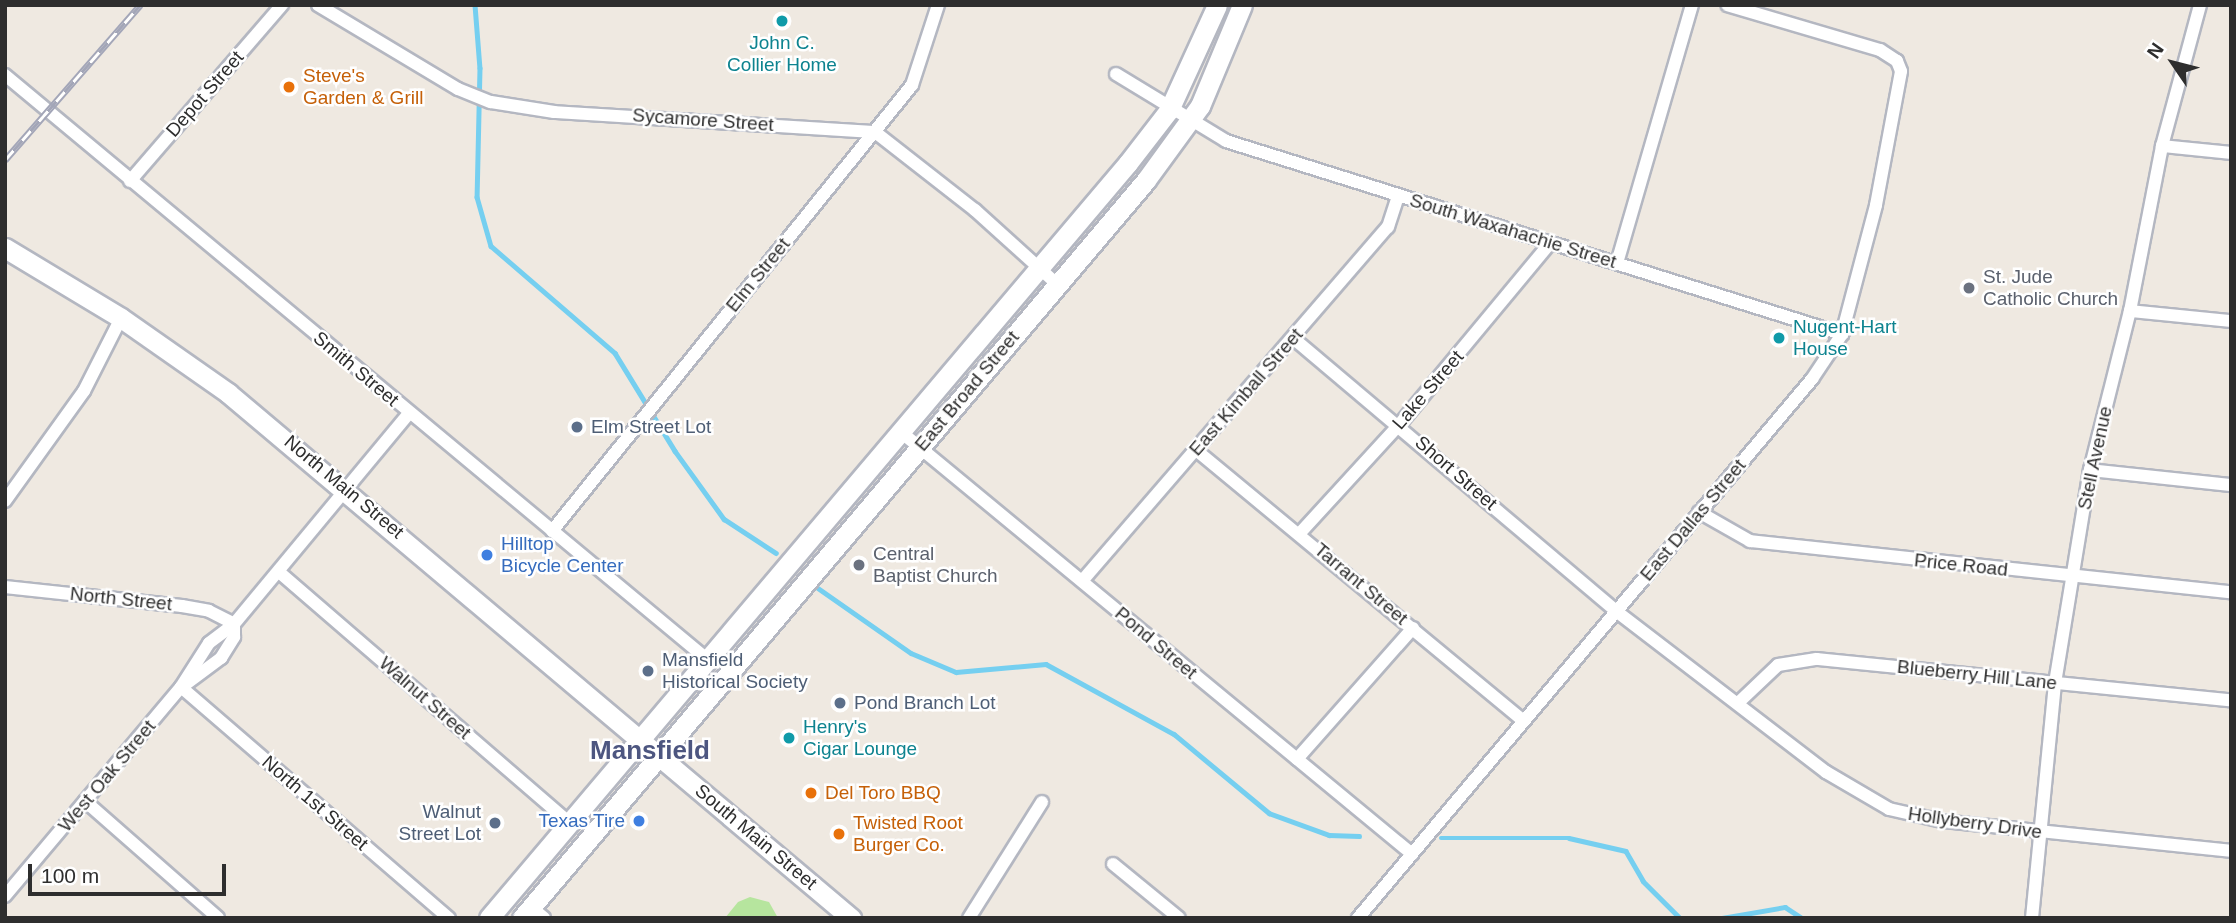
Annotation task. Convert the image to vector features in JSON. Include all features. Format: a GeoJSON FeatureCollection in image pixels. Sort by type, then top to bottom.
{"type":"FeatureCollection","features":[{"type":"Feature","properties":{"kind":"main road","name":"East Broad Street"},"geometry":{"type":"LineString","coordinates":[[489,918],[1039,269],[1169,110],[1217,5]]}},
{"type":"Feature","properties":{"kind":"main road","name":"East Broad Street"},"geometry":{"type":"LineString","coordinates":[[532,914],[774,619],[1146,180],[1188,122],[1218,71],[1242,5]]}},
{"type":"Feature","properties":{"kind":"main road","name":"North Main Street"},"geometry":{"type":"LineString","coordinates":[[9,250],[121,318],[213,380],[348,489],[660,757]]}},
{"type":"Feature","properties":{"kind":"main road"},"geometry":{"type":"LineString","coordinates":[[818,531],[836,546]]}},
{"type":"Feature","properties":{"kind":"main road"},"geometry":{"type":"LineString","coordinates":[[757,604],[774,619]]}},
{"type":"Feature","properties":{"kind":"main road","name":"South Main Street"},"geometry":{"type":"LineString","coordinates":[[660,757],[851,918]]}},
{"type":"Feature","properties":{"kind":"main road"},"geometry":{"type":"LineString","coordinates":[[513,892],[532,914]]}},
{"type":"Feature","properties":{"kind":"street","name":"Sycamore Street"},"geometry":{"type":"LineString","coordinates":[[318,5],[475,95],[514,107],[875,132]]}},
{"type":"Feature","properties":{"kind":"street","name":"Elm Street"},"geometry":{"type":"LineString","coordinates":[[552,531],[912,85],[938,5]]}},
{"type":"Feature","properties":{"kind":"street"},"geometry":{"type":"LineString","coordinates":[[1617,263],[1692,5]]}},
{"type":"Feature","properties":{"kind":"street"},"geometry":{"type":"LineString","coordinates":[[1727,5],[1770,12]]}},
{"type":"Feature","properties":{"kind":"street","name":"Stell Avenue"},"geometry":{"type":"LineString","coordinates":[[2032,918],[2055,683],[2090,470],[2130,311],[2162,146],[2200,5]]}},
{"type":"Feature","properties":{"kind":"street","name":"Depot Street"},"geometry":{"type":"LineString","coordinates":[[131,181],[280,6]]}},
{"type":"Feature","properties":{"kind":"street","name":"East Dallas Street"},"geometry":{"type":"LineString","coordinates":[[1358,918],[1812,380],[1842,334],[1876,205],[1899,86],[1897,61],[1880,50],[1770,12]]}},
{"type":"Feature","properties":{"kind":"street","name":"South Waxahachie Street"},"geometry":{"type":"LineString","coordinates":[[1116,74],[1188,122],[1226,141],[1842,334]]}},
{"type":"Feature","properties":{"kind":"street","name":"Smith Street"},"geometry":{"type":"LineString","coordinates":[[5,75],[709,661]]}},
{"type":"Feature","properties":{"kind":"street"},"geometry":{"type":"LineString","coordinates":[[875,132],[975,210],[1058,285]]}},
{"type":"Feature","properties":{"kind":"street"},"geometry":{"type":"LineString","coordinates":[[2162,146],[2231,153]]}},
{"type":"Feature","properties":{"kind":"street","name":"East Kimball Street"},"geometry":{"type":"LineString","coordinates":[[1082,582],[1388,227],[1398,196]]}},
{"type":"Feature","properties":{"kind":"street","name":"Lake Street"},"geometry":{"type":"LineString","coordinates":[[1300,533],[1399,425],[1550,243]]}},
{"type":"Feature","properties":{"kind":"street"},"geometry":{"type":"LineString","coordinates":[[2130,311],[2231,321]]}},
{"type":"Feature","properties":{"kind":"street"},"geometry":{"type":"LineString","coordinates":[[5,501],[84,391],[121,318]]}},
{"type":"Feature","properties":{"kind":"street","name":"Short Street"},"geometry":{"type":"LineString","coordinates":[[1293,338],[1616,611]]}},
{"type":"Feature","properties":{"kind":"street","name":"West Oak Street"},"geometry":{"type":"LineString","coordinates":[[5,896],[181,687],[209,643],[234,624],[409,413]]}},
{"type":"Feature","properties":{"kind":"street","name":"Pond Street"},"geometry":{"type":"LineString","coordinates":[[901,432],[918,449],[1412,854]]}},
{"type":"Feature","properties":{"kind":"street","name":"Tarrant Street"},"geometry":{"type":"LineString","coordinates":[[1196,450],[1300,533],[1524,721]]}},
{"type":"Feature","properties":{"kind":"street"},"geometry":{"type":"LineString","coordinates":[[2090,470],[2231,485]]}},
{"type":"Feature","properties":{"kind":"street","name":"Price Road"},"geometry":{"type":"LineString","coordinates":[[1699,512],[1750,541],[2231,592]]}},
{"type":"Feature","properties":{"kind":"street","name":"Walnut Street"},"geometry":{"type":"LineString","coordinates":[[279,572],[570,824]]}},
{"type":"Feature","properties":{"kind":"street","name":"North Street"},"geometry":{"type":"LineString","coordinates":[[7,589],[182,606],[209,611],[234,624]]}},
{"type":"Feature","properties":{"kind":"street","name":"Hollyberry Drive"},"geometry":{"type":"LineString","coordinates":[[1616,611],[1826,772],[1889,809],[1942,821],[2039,833],[2231,851]]}},
{"type":"Feature","properties":{"kind":"street","name":"West Oak Street"},"geometry":{"type":"LineString","coordinates":[[181,687],[206,673],[221,658],[234,637],[234,624]]}},
{"type":"Feature","properties":{"kind":"street"},"geometry":{"type":"LineString","coordinates":[[1297,759],[1413,628]]}},
{"type":"Feature","properties":{"kind":"street","name":"Blueberry Hill Lane"},"geometry":{"type":"LineString","coordinates":[[1738,703],[1778,665],[1817,659],[2231,700]]}},
{"type":"Feature","properties":{"kind":"street","name":"North 1st Street"},"geometry":{"type":"LineString","coordinates":[[181,687],[449,918]]}},
{"type":"Feature","properties":{"kind":"street"},"geometry":{"type":"LineString","coordinates":[[85,801],[218,918]]}},
{"type":"Feature","properties":{"kind":"street"},"geometry":{"type":"LineString","coordinates":[[969,918],[1042,802]]}},
{"type":"Feature","properties":{"kind":"street"},"geometry":{"type":"LineString","coordinates":[[1114,864],[1179,918]]}},
{"type":"Feature","properties":{"kind":"green space"},"geometry":{"type":"Polygon","coordinates":[[[750,897],[769,902],[778,918],[725,918],[738,902],[750,897]]]}},
{"type":"Feature","properties":{"kind":"waterway"},"geometry":{"type":"LineString","coordinates":[[475,5],[480,68],[477,197],[491,246],[615,353],[675,451],[724,519],[776,553]]}},
{"type":"Feature","properties":{"kind":"waterway"},"geometry":{"type":"LineString","coordinates":[[818,588],[911,653],[956,672],[1046,664],[1174,734],[1269,813],[1329,835],[1359,836]]}},
{"type":"Feature","properties":{"kind":"waterway"},"geometry":{"type":"LineString","coordinates":[[1441,838],[1569,838],[1626,851],[1643,881],[1680,918]]}},
{"type":"Feature","properties":{"kind":"waterway"},"geometry":{"type":"LineString","coordinates":[[1722,918],[1785,907],[1802,918]]}},
{"type":"Feature","properties":{"kind":"railway"},"geometry":{"type":"LineString","coordinates":[[5,160],[140,5]]}},
{"type":"Feature","properties":{"kind":"place","name":"John C. Collier Home"},"geometry":{"type":"Point","coordinates":[782,21]}},
{"type":"Feature","properties":{"kind":"place","name":"Steve's Garden & Grill"},"geometry":{"type":"Point","coordinates":[289,87]}},
{"type":"Feature","properties":{"kind":"place","name":"St. Jude Catholic Church"},"geometry":{"type":"Point","coordinates":[1969,288]}},
{"type":"Feature","properties":{"kind":"place","name":"Nugent-Hart House"},"geometry":{"type":"Point","coordinates":[1779,338]}},
{"type":"Feature","properties":{"kind":"place","name":"Elm Street Lot"},"geometry":{"type":"Point","coordinates":[577,427]}},
{"type":"Feature","properties":{"kind":"place","name":"Hilltop Bicycle Center"},"geometry":{"type":"Point","coordinates":[487,555]}},
{"type":"Feature","properties":{"kind":"place","name":"Central Baptist Church"},"geometry":{"type":"Point","coordinates":[859,565]}},
{"type":"Feature","properties":{"kind":"place","name":"Mansfield Historical Society"},"geometry":{"type":"Point","coordinates":[648,671]}},
{"type":"Feature","properties":{"kind":"place","name":"Pond Branch Lot"},"geometry":{"type":"Point","coordinates":[840,703]}},
{"type":"Feature","properties":{"kind":"place","name":"Henry's Cigar Lounge"},"geometry":{"type":"Point","coordinates":[789,738]}},
{"type":"Feature","properties":{"kind":"place","name":"Del Toro BBQ"},"geometry":{"type":"Point","coordinates":[811,793]}},
{"type":"Feature","properties":{"kind":"place","name":"Texas Tire"},"geometry":{"type":"Point","coordinates":[639,821]}},
{"type":"Feature","properties":{"kind":"place","name":"Walnut Street Lot"},"geometry":{"type":"Point","coordinates":[495,823]}},
{"type":"Feature","properties":{"kind":"place","name":"Twisted Root Burger Co."},"geometry":{"type":"Point","coordinates":[839,834]}},
{"type":"Feature","properties":{"kind":"district","name":"Mansfield"},"geometry":{"type":"Point","coordinates":[650,751]}}]}
